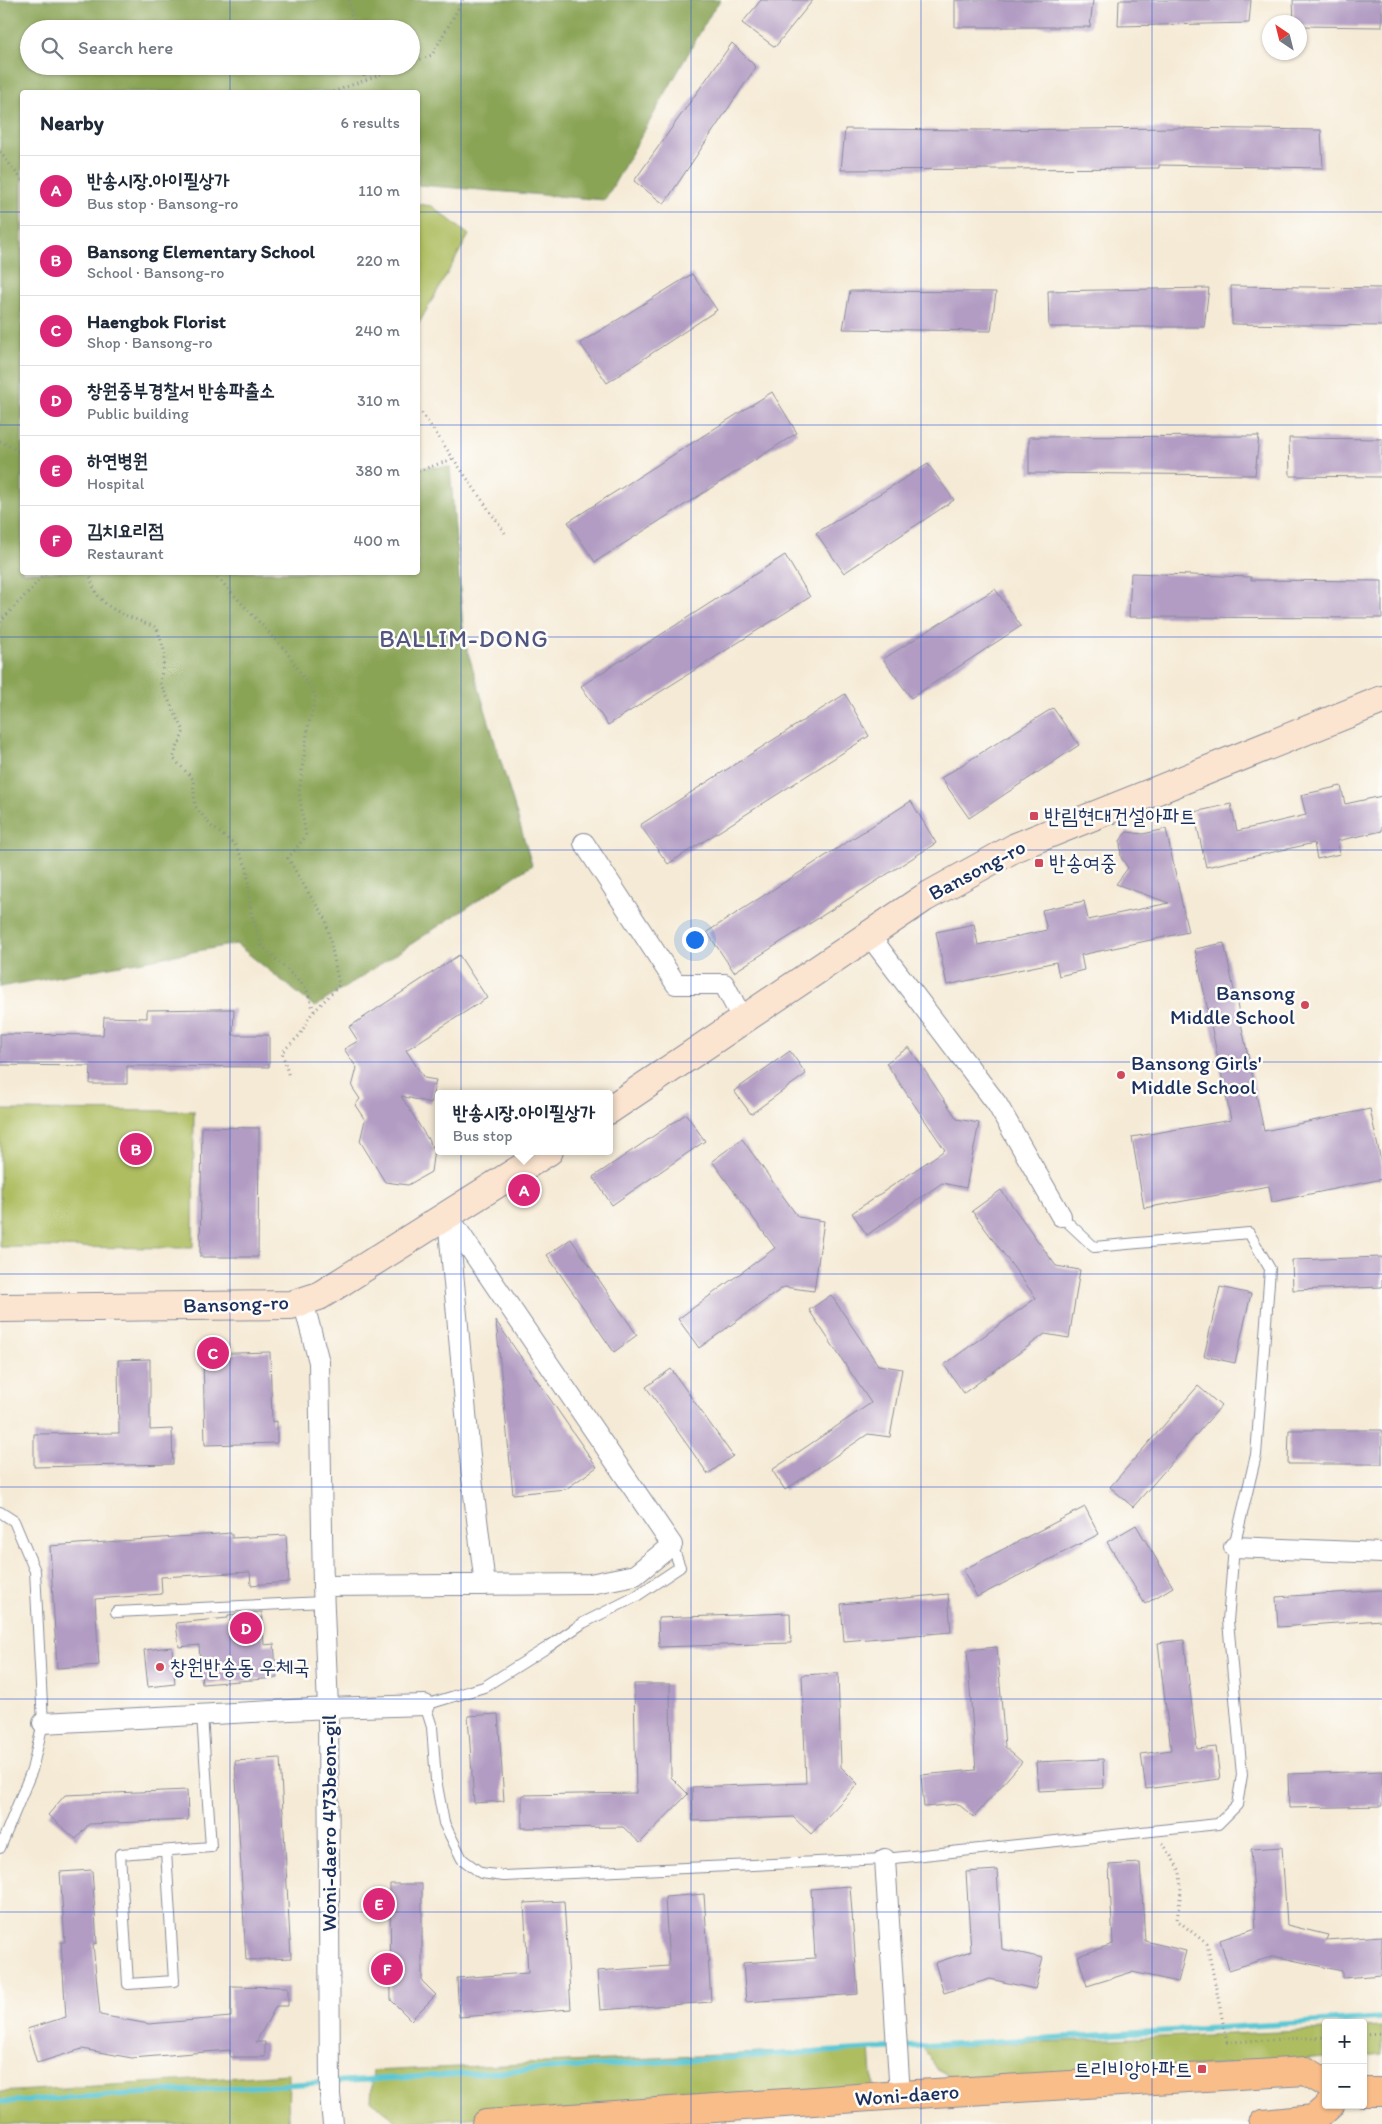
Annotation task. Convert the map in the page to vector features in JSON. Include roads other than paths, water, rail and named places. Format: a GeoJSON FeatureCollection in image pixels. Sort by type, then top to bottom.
{"type":"FeatureCollection","features":[{"type":"Feature","properties":{"kind":"main road","name":"Woni-daero"},"geometry":{"type":"LineString","coordinates":[[486,2124],[900,2095],[1306,2071],[1322,2081]]}},
{"type":"Feature","properties":{"kind":"main road"},"geometry":{"type":"LineString","coordinates":[[1367,2092],[1382,2092]]}},
{"type":"Feature","properties":{"kind":"main road"},"geometry":{"type":"LineString","coordinates":[[1263,2124],[1314,2119],[1325,2109]]}},
{"type":"Feature","properties":{"kind":"street","name":"Bansong-ro"},"geometry":{"type":"LineString","coordinates":[[613,1107],[924,898],[1016,847],[1382,700]]}},
{"type":"Feature","properties":{"kind":"street"},"geometry":{"type":"LineString","coordinates":[[584,843],[676,984],[724,984],[744,1020]]}},
{"type":"Feature","properties":{"kind":"street"},"geometry":{"type":"LineString","coordinates":[[869,935],[997,1104],[1061,1216]]}},
{"type":"Feature","properties":{"kind":"street","name":"Bansong-ro"},"geometry":{"type":"LineString","coordinates":[[0,1308],[291,1305],[319,1296],[543,1155]]}},
{"type":"Feature","properties":{"kind":"street"},"geometry":{"type":"LineString","coordinates":[[323,1594],[485,1585],[590,1584],[635,1575],[672,1545],[448,1216]]}},
{"type":"Feature","properties":{"kind":"street"},"geometry":{"type":"LineString","coordinates":[[448,1216],[472,1478],[485,1585]]}},
{"type":"Feature","properties":{"kind":"street","name":"Woni-daero 473beon-gil"},"geometry":{"type":"LineString","coordinates":[[303,1301],[319,1362],[323,1594],[328,1708],[330,2095],[332,2124]]}},
{"type":"Feature","properties":{"kind":"street"},"geometry":{"type":"LineString","coordinates":[[1234,1547],[1382,1553]]}},
{"type":"Feature","properties":{"kind":"street"},"geometry":{"type":"LineString","coordinates":[[43,1723],[328,1708],[425,1705]]}},
{"type":"Feature","properties":{"kind":"street"},"geometry":{"type":"LineString","coordinates":[[885,1859],[900,2095]]}},
{"type":"Feature","properties":{"kind":"lane"},"geometry":{"type":"LineString","coordinates":[[672,1545],[680,1567],[635,1597],[583,1623],[484,1687],[425,1705],[432,1727],[436,1780],[444,1823],[462,1859],[481,1873],[504,1876],[885,1859],[1218,1824],[1237,1806],[1242,1775],[1228,1621],[1234,1547],[1256,1454],[1270,1269],[1249,1233],[1094,1246],[1061,1216]]}},
{"type":"Feature","properties":{"kind":"lane"},"geometry":{"type":"LineString","coordinates":[[0,1512],[14,1521],[35,1571],[43,1723],[32,1770],[0,1848]]}},
{"type":"Feature","properties":{"kind":"lane"},"geometry":{"type":"LineString","coordinates":[[116,1612],[323,1594]]}},
{"type":"Feature","properties":{"kind":"lane"},"geometry":{"type":"LineString","coordinates":[[166,1851],[174,1981],[128,1984],[120,1854],[211,1848],[202,1715]]}},
{"type":"Feature","properties":{"kind":"waterway"},"geometry":{"type":"LineString","coordinates":[[0,2102],[1382,2018]]}},
{"type":"Feature","properties":{"kind":"place","name":"반림현대건설아파트"},"geometry":{"type":"Point","coordinates":[1034,816]}},
{"type":"Feature","properties":{"kind":"place","name":"반송여중"},"geometry":{"type":"Point","coordinates":[1039,863]}},
{"type":"Feature","properties":{"kind":"place","name":"Bansong Middle School"},"geometry":{"type":"Point","coordinates":[1305,1005]}},
{"type":"Feature","properties":{"kind":"place","name":"Bansong Girls' Middle School"},"geometry":{"type":"Point","coordinates":[1121,1075]}},
{"type":"Feature","properties":{"kind":"place","name":"Bansong Elementary School"},"geometry":{"type":"Point","coordinates":[136,1149]}},
{"type":"Feature","properties":{"kind":"place","name":"반송시장.아이필상가"},"geometry":{"type":"Point","coordinates":[524,1190]}},
{"type":"Feature","properties":{"kind":"place","name":"Haengbok Florist"},"geometry":{"type":"Point","coordinates":[213,1353]}},
{"type":"Feature","properties":{"kind":"place","name":"창원중부경찰서 반송파출소"},"geometry":{"type":"Point","coordinates":[246,1628]}},
{"type":"Feature","properties":{"kind":"place","name":"창원반송동 우체국"},"geometry":{"type":"Point","coordinates":[160,1667]}},
{"type":"Feature","properties":{"kind":"place","name":"하연병원"},"geometry":{"type":"Point","coordinates":[379,1904]}},
{"type":"Feature","properties":{"kind":"place","name":"김치요리점"},"geometry":{"type":"Point","coordinates":[387,1969]}},
{"type":"Feature","properties":{"kind":"place","name":"트리비앙아파트"},"geometry":{"type":"Point","coordinates":[1202,2069]}},
{"type":"Feature","properties":{"kind":"district","name":"BALLIM-DONG"},"geometry":{"type":"Point","coordinates":[464,639]}}]}
